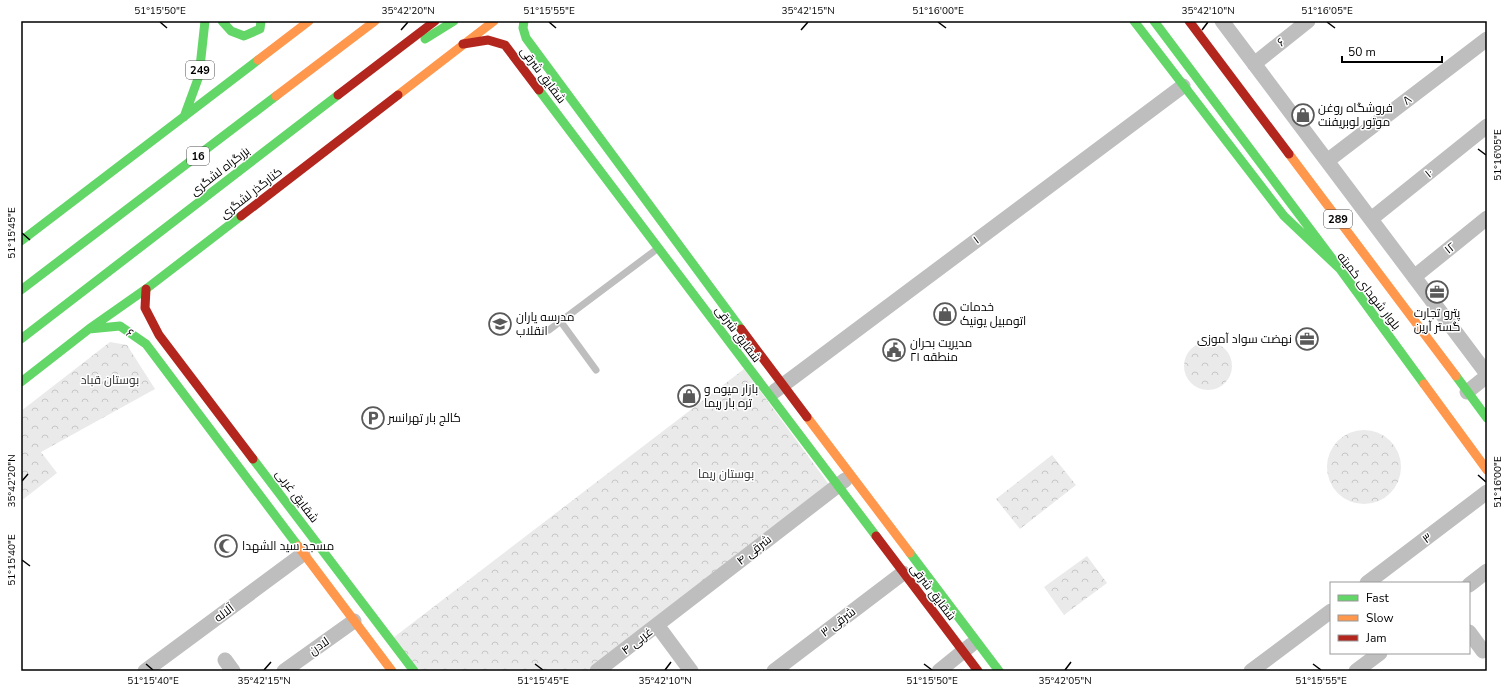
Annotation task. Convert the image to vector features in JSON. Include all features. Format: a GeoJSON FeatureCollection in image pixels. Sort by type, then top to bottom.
{"type":"FeatureCollection","features":[{"type":"Feature","properties":{"kind":"main road","name":"249"},"geometry":{"type":"LineString","coordinates":[[184,117],[199,76],[205,21]]}},
{"type":"Feature","properties":{"kind":"main road"},"geometry":{"type":"LineString","coordinates":[[222,21],[231,31],[244,36],[260,29],[261,21]]}},
{"type":"Feature","properties":{"kind":"main road"},"geometry":{"type":"LineString","coordinates":[[21,241],[309,21]]}},
{"type":"Feature","properties":{"kind":"main road","name":"بزرگراه لشگری"},"geometry":{"type":"LineString","coordinates":[[21,290],[375,21]]}},
{"type":"Feature","properties":{"kind":"main road","name":"بزرگراه لشگری"},"geometry":{"type":"LineString","coordinates":[[21,339],[435,21]]}},
{"type":"Feature","properties":{"kind":"main road"},"geometry":{"type":"LineString","coordinates":[[354,83],[454,21]]}},
{"type":"Feature","properties":{"kind":"main road","name":"کنارگذر لشگری"},"geometry":{"type":"LineString","coordinates":[[21,382],[89,329],[146,289],[494,21]]}},
{"type":"Feature","properties":{"kind":"main road","name":"شقایق شرقی"},"geometry":{"type":"LineString","coordinates":[[524,21],[523,28],[526,38],[783,385],[999,671]]}},
{"type":"Feature","properties":{"kind":"main road","name":"بلوار شهدای کمیته"},"geometry":{"type":"LineString","coordinates":[[1134,21],[1284,216],[1340,269],[1487,470]]}},
{"type":"Feature","properties":{"kind":"main road"},"geometry":{"type":"LineString","coordinates":[[1154,21],[1340,269]]}},
{"type":"Feature","properties":{"kind":"main road","name":"بلوار شهدای کمیته"},"geometry":{"type":"LineString","coordinates":[[1189,21],[1487,418]]}},
{"type":"Feature","properties":{"kind":"main road","name":"شقایق شرقی"},"geometry":{"type":"LineString","coordinates":[[463,44],[488,40],[505,45],[978,671]]}},
{"type":"Feature","properties":{"kind":"main road","name":"شقایق غربی"},"geometry":{"type":"LineString","coordinates":[[146,289],[145,308],[160,335],[414,671]]}},
{"type":"Feature","properties":{"kind":"main road","name":"۶"},"geometry":{"type":"LineString","coordinates":[[89,329],[120,326],[146,344]]}},
{"type":"Feature","properties":{"kind":"main road"},"geometry":{"type":"LineString","coordinates":[[160,335],[146,344],[392,671]]}},
{"type":"Feature","properties":{"kind":"main road"},"geometry":{"type":"LineString","coordinates":[[265,503],[279,492]]}},
{"type":"Feature","properties":{"kind":"street"},"geometry":{"type":"LineString","coordinates":[[1222,21],[1487,375],[1467,392]]}},
{"type":"Feature","properties":{"kind":"street","name":"۶"},"geometry":{"type":"LineString","coordinates":[[1254,64],[1308,21]]}},
{"type":"Feature","properties":{"kind":"street","name":"۸"},"geometry":{"type":"LineString","coordinates":[[1327,161],[1487,39]]}},
{"type":"Feature","properties":{"kind":"street","name":"۱"},"geometry":{"type":"LineString","coordinates":[[770,396],[1183,86]]}},
{"type":"Feature","properties":{"kind":"street","name":"۱۰"},"geometry":{"type":"LineString","coordinates":[[1371,219],[1487,126]]}},
{"type":"Feature","properties":{"kind":"street","name":"۱۲"},"geometry":{"type":"LineString","coordinates":[[1414,277],[1487,218]]}},
{"type":"Feature","properties":{"kind":"street","name":"۴ شرقی"},"geometry":{"type":"LineString","coordinates":[[657,625],[851,475]]}},
{"type":"Feature","properties":{"kind":"street","name":"۳"},"geometry":{"type":"LineString","coordinates":[[1369,582],[1487,492]]}},
{"type":"Feature","properties":{"kind":"street","name":"آلاله"},"geometry":{"type":"LineString","coordinates":[[146,671],[304,554]]}},
{"type":"Feature","properties":{"kind":"street"},"geometry":{"type":"LineString","coordinates":[[1470,584],[1487,571]]}},
{"type":"Feature","properties":{"kind":"street","name":"۳ شرقی"},"geometry":{"type":"LineString","coordinates":[[774,671],[903,572]]}},
{"type":"Feature","properties":{"kind":"street"},"geometry":{"type":"LineString","coordinates":[[1251,671],[1330,612]]}},
{"type":"Feature","properties":{"kind":"street","name":"لادن"},"geometry":{"type":"LineString","coordinates":[[284,671],[354,621]]}},
{"type":"Feature","properties":{"kind":"street"},"geometry":{"type":"LineString","coordinates":[[657,625],[691,671]]}},
{"type":"Feature","properties":{"kind":"street","name":"۴ غربی"},"geometry":{"type":"LineString","coordinates":[[597,671],[657,625]]}},
{"type":"Feature","properties":{"kind":"street"},"geometry":{"type":"LineString","coordinates":[[1470,633],[1483,651]]}},
{"type":"Feature","properties":{"kind":"street"},"geometry":{"type":"LineString","coordinates":[[939,671],[976,640]]}},
{"type":"Feature","properties":{"kind":"street"},"geometry":{"type":"LineString","coordinates":[[1356,671],[1379,654]]}},
{"type":"Feature","properties":{"kind":"lane"},"geometry":{"type":"LineString","coordinates":[[549,330],[658,248]]}},
{"type":"Feature","properties":{"kind":"lane"},"geometry":{"type":"LineString","coordinates":[[561,322],[596,370]]}},
{"type":"Feature","properties":{"kind":"green space","name":"بوستان قباد"},"geometry":{"type":"Polygon","coordinates":[[[110,342],[127,345],[155,389],[41,452],[57,473],[21,501],[21,411],[110,342]]]}},
{"type":"Feature","properties":{"kind":"green space"},"geometry":{"type":"Polygon","coordinates":[[[1208,342],[1217,344],[1225,349],[1230,357],[1232,366],[1230,375],[1225,383],[1217,388],[1208,390],[1199,388],[1191,383],[1186,375],[1184,366],[1186,357],[1191,349],[1199,344],[1208,342]]]}},
{"type":"Feature","properties":{"kind":"green space","name":"بوستان ریما"},"geometry":{"type":"Polygon","coordinates":[[[744,369],[830,486],[587,671],[411,671],[389,641],[744,369]]]}},
{"type":"Feature","properties":{"kind":"green space"},"geometry":{"type":"Polygon","coordinates":[[[1357,430],[1371,430],[1385,436],[1395,446],[1401,460],[1399,481],[1395,488],[1385,498],[1371,504],[1357,504],[1343,498],[1333,488],[1327,474],[1327,460],[1333,446],[1343,436],[1357,430]]]}},
{"type":"Feature","properties":{"kind":"green space"},"geometry":{"type":"Polygon","coordinates":[[[1052,455],[1076,485],[1020,529],[996,499],[1052,455]]]}},
{"type":"Feature","properties":{"kind":"green space"},"geometry":{"type":"Polygon","coordinates":[[[1087,556],[1107,583],[1064,615],[1044,587],[1087,556]]]}},
{"type":"Feature","properties":{"kind":"traffic: fast"},"geometry":{"type":"LineString","coordinates":[[184,117],[199,76],[205,21]]}},
{"type":"Feature","properties":{"kind":"traffic: fast"},"geometry":{"type":"LineString","coordinates":[[222,21],[231,31],[244,36],[260,29],[261,21]]}},
{"type":"Feature","properties":{"kind":"traffic: fast"},"geometry":{"type":"LineString","coordinates":[[425,39],[454,21]]}},
{"type":"Feature","properties":{"kind":"traffic: fast"},"geometry":{"type":"LineString","coordinates":[[524,21],[523,28],[526,38],[741,329]]}},
{"type":"Feature","properties":{"kind":"traffic: fast"},"geometry":{"type":"LineString","coordinates":[[1134,21],[1284,216],[1340,269],[1424,384]]}},
{"type":"Feature","properties":{"kind":"traffic: fast"},"geometry":{"type":"LineString","coordinates":[[1154,21],[1340,269]]}},
{"type":"Feature","properties":{"kind":"traffic: fast"},"geometry":{"type":"LineString","coordinates":[[21,241],[258,60]]}},
{"type":"Feature","properties":{"kind":"traffic: fast"},"geometry":{"type":"LineString","coordinates":[[539,90],[876,536]]}},
{"type":"Feature","properties":{"kind":"traffic: fast"},"geometry":{"type":"LineString","coordinates":[[21,339],[338,95]]}},
{"type":"Feature","properties":{"kind":"traffic: fast"},"geometry":{"type":"LineString","coordinates":[[21,290],[276,96]]}},
{"type":"Feature","properties":{"kind":"traffic: fast"},"geometry":{"type":"LineString","coordinates":[[21,382],[89,329],[146,289],[241,216]]}},
{"type":"Feature","properties":{"kind":"traffic: fast"},"geometry":{"type":"LineString","coordinates":[[89,329],[120,326],[146,344],[298,546]]}},
{"type":"Feature","properties":{"kind":"traffic: fast"},"geometry":{"type":"LineString","coordinates":[[1456,376],[1487,418]]}},
{"type":"Feature","properties":{"kind":"traffic: fast"},"geometry":{"type":"LineString","coordinates":[[253,459],[414,671]]}},
{"type":"Feature","properties":{"kind":"traffic: fast"},"geometry":{"type":"LineString","coordinates":[[910,553],[999,671]]}},
{"type":"Feature","properties":{"kind":"traffic: slow"},"geometry":{"type":"LineString","coordinates":[[258,60],[309,21]]}},
{"type":"Feature","properties":{"kind":"traffic: slow"},"geometry":{"type":"LineString","coordinates":[[276,96],[375,21]]}},
{"type":"Feature","properties":{"kind":"traffic: slow"},"geometry":{"type":"LineString","coordinates":[[398,95],[494,21]]}},
{"type":"Feature","properties":{"kind":"traffic: slow"},"geometry":{"type":"LineString","coordinates":[[1289,154],[1456,376]]}},
{"type":"Feature","properties":{"kind":"traffic: slow"},"geometry":{"type":"LineString","coordinates":[[1424,384],[1487,470]]}},
{"type":"Feature","properties":{"kind":"traffic: slow"},"geometry":{"type":"LineString","coordinates":[[807,417],[910,553]]}},
{"type":"Feature","properties":{"kind":"traffic: slow"},"geometry":{"type":"LineString","coordinates":[[298,546],[392,671]]}},
{"type":"Feature","properties":{"kind":"traffic: jam"},"geometry":{"type":"LineString","coordinates":[[338,95],[435,21]]}},
{"type":"Feature","properties":{"kind":"traffic: jam"},"geometry":{"type":"LineString","coordinates":[[1189,21],[1289,154]]}},
{"type":"Feature","properties":{"kind":"traffic: jam"},"geometry":{"type":"LineString","coordinates":[[463,44],[488,40],[505,45],[539,90]]}},
{"type":"Feature","properties":{"kind":"traffic: jam"},"geometry":{"type":"LineString","coordinates":[[241,216],[398,95]]}},
{"type":"Feature","properties":{"kind":"traffic: jam"},"geometry":{"type":"LineString","coordinates":[[146,289],[145,308],[159,335],[253,459]]}},
{"type":"Feature","properties":{"kind":"traffic: jam"},"geometry":{"type":"LineString","coordinates":[[741,329],[807,417]]}},
{"type":"Feature","properties":{"kind":"traffic: jam"},"geometry":{"type":"LineString","coordinates":[[876,536],[978,671]]}},
{"type":"Feature","properties":{"kind":"place","name":"فروشگاه روغن موتور لوبریفنت"},"geometry":{"type":"Point","coordinates":[1303,115]}},
{"type":"Feature","properties":{"kind":"place","name":"پترو تجارت گستر آرین"},"geometry":{"type":"Point","coordinates":[1437,292]}},
{"type":"Feature","properties":{"kind":"place","name":"خدمات اتومبیل یونیک"},"geometry":{"type":"Point","coordinates":[945,314]}},
{"type":"Feature","properties":{"kind":"place","name":"مدرسه یاران انقلاب"},"geometry":{"type":"Point","coordinates":[500,324]}},
{"type":"Feature","properties":{"kind":"place","name":"نهضت سواد آموزی"},"geometry":{"type":"Point","coordinates":[1307,339]}},
{"type":"Feature","properties":{"kind":"place","name":"مدیریت بحران منطقه ۲۱"},"geometry":{"type":"Point","coordinates":[894,350]}},
{"type":"Feature","properties":{"kind":"place","name":"بازار میوه و تره بار ریما"},"geometry":{"type":"Point","coordinates":[689,396]}},
{"type":"Feature","properties":{"kind":"place","name":"کالج بار تهرانسر"},"geometry":{"type":"Point","coordinates":[373,418]}},
{"type":"Feature","properties":{"kind":"place","name":"مسجد سید الشهدا"},"geometry":{"type":"Point","coordinates":[226,546]}}]}
